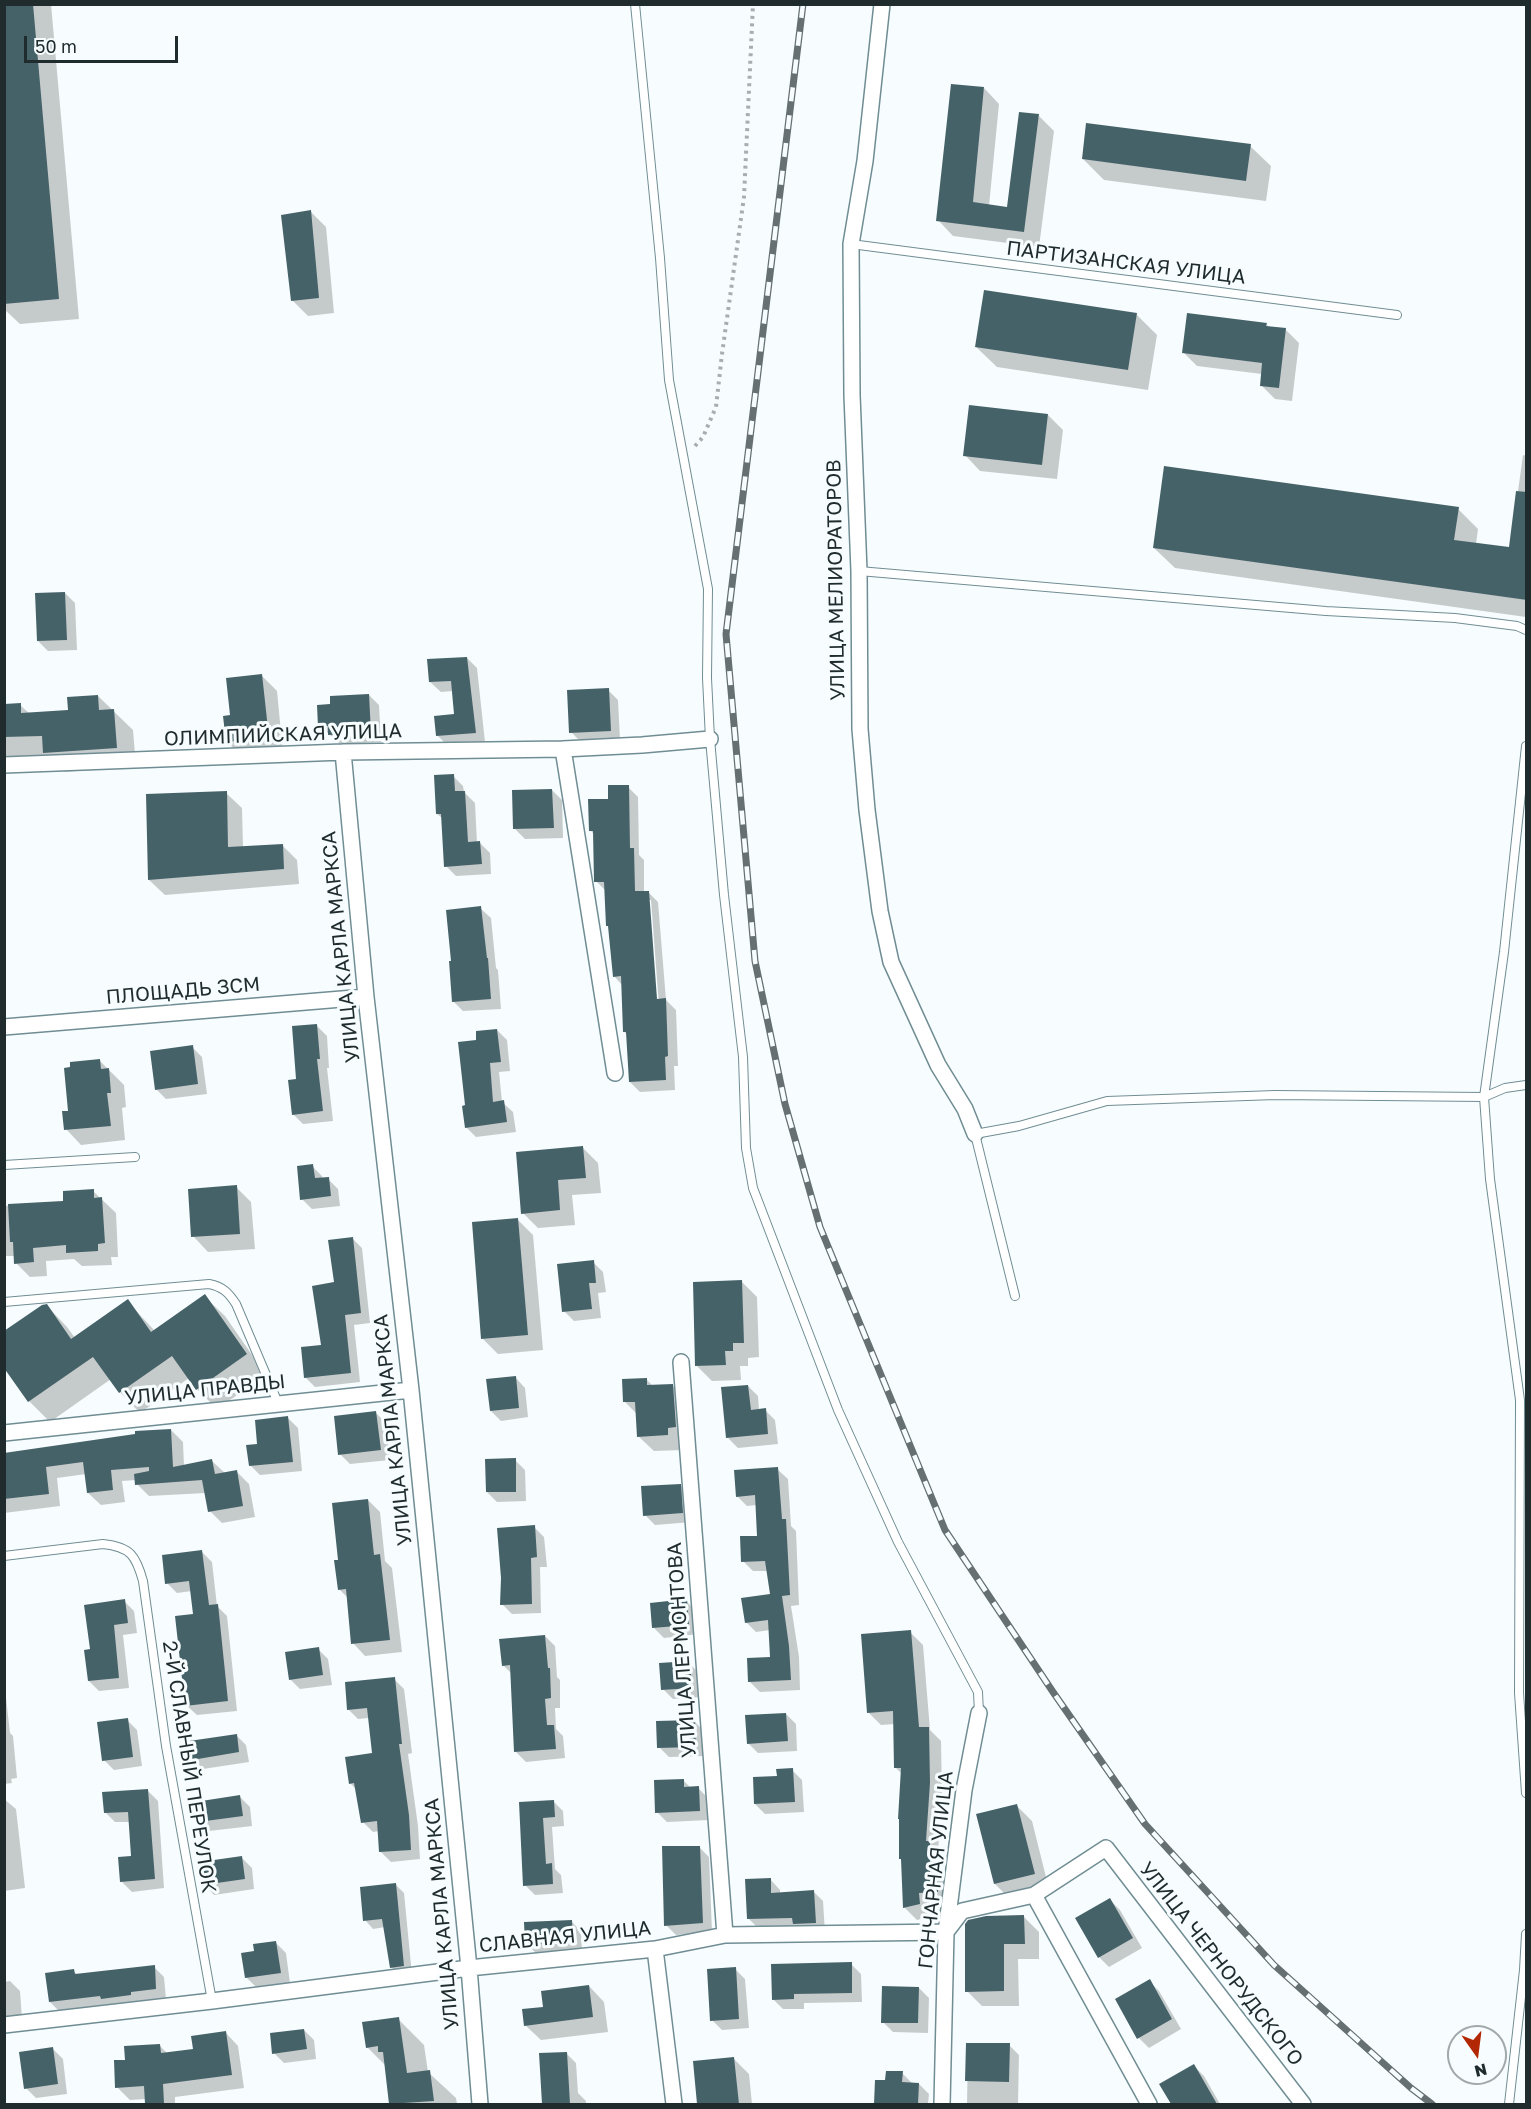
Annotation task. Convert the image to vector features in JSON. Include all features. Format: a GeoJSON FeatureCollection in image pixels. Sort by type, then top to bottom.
{"type":"FeatureCollection","features":[{"type":"Feature","properties":{"kind":"street","name":"УЛИЦА МЕЛИОРАТОРОВ"},"geometry":{"type":"LineString","coordinates":[[882,4],[865,161],[851,244],[852,395],[859,571],[860,729],[867,810],[880,910],[891,962],[938,1065],[965,1109],[975,1134]]}},
{"type":"Feature","properties":{"kind":"street","name":"ОЛИМПИЙСКАЯ УЛИЦА"},"geometry":{"type":"LineString","coordinates":[[4,765],[343,752],[562,749],[710,739]]}},
{"type":"Feature","properties":{"kind":"street"},"geometry":{"type":"LineString","coordinates":[[562,749],[615,1073]]}},
{"type":"Feature","properties":{"kind":"street","name":"УЛИЦА КАРЛА МАРКСА"},"geometry":{"type":"LineString","coordinates":[[343,752],[366,997],[411,1390],[469,1968],[480,2104]]}},
{"type":"Feature","properties":{"kind":"street","name":"ПЛОЩАДЬ ЗСМ"},"geometry":{"type":"LineString","coordinates":[[4,1027],[366,997]]}},
{"type":"Feature","properties":{"kind":"street","name":"УЛИЦА ЛЕРМОНТОВА"},"geometry":{"type":"LineString","coordinates":[[681,1362],[725,1935]]}},
{"type":"Feature","properties":{"kind":"street","name":"УЛИЦА ПРАВДЫ"},"geometry":{"type":"LineString","coordinates":[[4,1433],[411,1390]]}},
{"type":"Feature","properties":{"kind":"street","name":"ГОНЧАРНАЯ УЛИЦА"},"geometry":{"type":"LineString","coordinates":[[942,2104],[946,1932],[964,1790],[979,1713]]}},
{"type":"Feature","properties":{"kind":"street","name":"УЛИЦА ЧЕРНОРУДСКОГО"},"geometry":{"type":"LineString","coordinates":[[1034,1895],[1106,1848],[1303,2104]]}},
{"type":"Feature","properties":{"kind":"street"},"geometry":{"type":"LineString","coordinates":[[946,1932],[962,1911],[1034,1895],[1149,2104]]}},
{"type":"Feature","properties":{"kind":"street","name":"СЛАВНАЯ УЛИЦА"},"geometry":{"type":"LineString","coordinates":[[4,2025],[469,1968],[655,1949],[725,1935],[946,1932]]}},
{"type":"Feature","properties":{"kind":"street"},"geometry":{"type":"LineString","coordinates":[[655,1949],[674,2104]]}},
{"type":"Feature","properties":{"kind":"lane"},"geometry":{"type":"LineString","coordinates":[[635,4],[660,258],[669,380],[708,589],[707,678],[710,739],[742,1057],[746,1148],[753,1188],[838,1410],[898,1542],[978,1692],[979,1713]]}},
{"type":"Feature","properties":{"kind":"lane","name":"ПАРТИЗАНСКАЯ УЛИЦА"},"geometry":{"type":"LineString","coordinates":[[851,244],[1397,315]]}},
{"type":"Feature","properties":{"kind":"lane"},"geometry":{"type":"LineString","coordinates":[[859,571],[1326,611],[1455,618],[1517,626],[1527,630]]}},
{"type":"Feature","properties":{"kind":"lane"},"geometry":{"type":"LineString","coordinates":[[1527,746],[1504,952],[1484,1097],[1490,1179],[1520,1400],[1519,1693],[1527,1793]]}},
{"type":"Feature","properties":{"kind":"lane"},"geometry":{"type":"LineString","coordinates":[[1015,1296],[975,1134],[1019,1125],[1107,1101],[1275,1095],[1484,1097],[1505,1088],[1527,1085]]}},
{"type":"Feature","properties":{"kind":"lane"},"geometry":{"type":"LineString","coordinates":[[4,1165],[135,1157]]}},
{"type":"Feature","properties":{"kind":"lane"},"geometry":{"type":"LineString","coordinates":[[4,1302],[209,1284],[221,1287],[228,1292],[236,1304],[278,1403]]}},
{"type":"Feature","properties":{"kind":"lane","name":"2-Й СЛАВНЫЙ ПЕРЕУЛОК"},"geometry":{"type":"LineString","coordinates":[[4,1556],[103,1544],[119,1546],[137,1560],[143,1581],[166,1746],[212,2001]]}},
{"type":"Feature","properties":{"kind":"lane"},"geometry":{"type":"LineString","coordinates":[[1509,2104],[1527,1934]]}},
{"type":"Feature","properties":{"kind":"path"},"geometry":{"type":"LineString","coordinates":[[684,458],[703,437],[716,407],[744,197],[753,4]]}},
{"type":"Feature","properties":{"kind":"building"},"geometry":{"type":"Polygon","coordinates":[[[4,4],[33,4],[59,299],[4,304],[4,4]]]}},
{"type":"Feature","properties":{"kind":"building"},"geometry":{"type":"Polygon","coordinates":[[[951,84],[984,87],[973,202],[1007,207],[1019,112],[1039,114],[1024,232],[936,221],[951,84]]]}},
{"type":"Feature","properties":{"kind":"building"},"geometry":{"type":"Polygon","coordinates":[[[1086,123],[1251,144],[1246,181],[1082,159],[1086,123]]]}},
{"type":"Feature","properties":{"kind":"building"},"geometry":{"type":"Polygon","coordinates":[[[311,210],[319,298],[291,301],[281,215],[311,210]]]}},
{"type":"Feature","properties":{"kind":"building"},"geometry":{"type":"Polygon","coordinates":[[[984,290],[1137,313],[1128,370],[975,347],[984,290]]]}},
{"type":"Feature","properties":{"kind":"building"},"geometry":{"type":"Polygon","coordinates":[[[1187,313],[1267,323],[1266,326],[1286,328],[1279,388],[1260,386],[1262,363],[1182,353],[1187,313]]]}},
{"type":"Feature","properties":{"kind":"building"},"geometry":{"type":"Polygon","coordinates":[[[969,405],[1048,414],[1042,465],[963,456],[969,405]]]}},
{"type":"Feature","properties":{"kind":"building"},"geometry":{"type":"Polygon","coordinates":[[[1164,466],[1459,507],[1454,540],[1509,547],[1516,491],[1527,492],[1527,600],[1153,548],[1164,466]]]}},
{"type":"Feature","properties":{"kind":"building"},"geometry":{"type":"Polygon","coordinates":[[[65,592],[67,640],[37,641],[35,593],[65,592]]]}},
{"type":"Feature","properties":{"kind":"building"},"geometry":{"type":"Polygon","coordinates":[[[467,657],[476,733],[436,736],[434,716],[454,714],[451,681],[429,682],[427,659],[467,657]]]}},
{"type":"Feature","properties":{"kind":"building"},"geometry":{"type":"Polygon","coordinates":[[[262,674],[269,738],[226,742],[223,716],[230,715],[226,678],[262,674]]]}},
{"type":"Feature","properties":{"kind":"building"},"geometry":{"type":"Polygon","coordinates":[[[609,688],[611,731],[569,733],[567,690],[609,688]]]}},
{"type":"Feature","properties":{"kind":"building"},"geometry":{"type":"Polygon","coordinates":[[[369,694],[371,733],[328,735],[328,726],[318,727],[317,705],[330,704],[330,696],[369,694]]]}},
{"type":"Feature","properties":{"kind":"building"},"geometry":{"type":"Polygon","coordinates":[[[98,695],[99,710],[114,709],[117,748],[43,753],[42,736],[4,737],[4,704],[21,703],[21,713],[68,710],[67,697],[98,695]]]}},
{"type":"Feature","properties":{"kind":"building"},"geometry":{"type":"Polygon","coordinates":[[[454,774],[455,791],[465,791],[468,842],[480,841],[482,864],[444,867],[441,814],[436,814],[434,775],[454,774]]]}},
{"type":"Feature","properties":{"kind":"building"},"geometry":{"type":"Polygon","coordinates":[[[608,785],[629,785],[630,848],[634,848],[635,891],[649,891],[657,999],[666,998],[668,1056],[665,1057],[666,1080],[629,1082],[626,1032],[623,1032],[621,976],[613,977],[608,926],[606,926],[604,882],[594,882],[593,831],[589,831],[588,799],[608,799],[608,785]]]}},
{"type":"Feature","properties":{"kind":"building"},"geometry":{"type":"Polygon","coordinates":[[[552,789],[554,828],[513,829],[512,790],[552,789]]]}},
{"type":"Feature","properties":{"kind":"building"},"geometry":{"type":"Polygon","coordinates":[[[227,791],[228,847],[283,844],[284,869],[148,880],[146,794],[227,791]]]}},
{"type":"Feature","properties":{"kind":"building"},"geometry":{"type":"Polygon","coordinates":[[[481,906],[491,999],[452,1002],[446,910],[481,906]]]}},
{"type":"Feature","properties":{"kind":"building"},"geometry":{"type":"Polygon","coordinates":[[[317,1024],[320,1059],[317,1059],[323,1111],[292,1115],[288,1080],[296,1079],[292,1026],[317,1024]]]}},
{"type":"Feature","properties":{"kind":"building"},"geometry":{"type":"Polygon","coordinates":[[[497,1029],[501,1062],[490,1063],[493,1102],[504,1100],[507,1122],[465,1128],[462,1106],[465,1105],[458,1042],[476,1040],[476,1031],[497,1029]]]}},
{"type":"Feature","properties":{"kind":"building"},"geometry":{"type":"Polygon","coordinates":[[[193,1045],[198,1084],[155,1090],[150,1051],[193,1045]]]}},
{"type":"Feature","properties":{"kind":"building"},"geometry":{"type":"Polygon","coordinates":[[[100,1059],[101,1069],[109,1068],[111,1093],[107,1093],[111,1126],[64,1130],[62,1111],[68,1111],[64,1068],[70,1067],[70,1062],[100,1059]]]}},
{"type":"Feature","properties":{"kind":"building"},"geometry":{"type":"Polygon","coordinates":[[[583,1146],[586,1178],[558,1180],[560,1210],[521,1214],[516,1152],[583,1146]]]}},
{"type":"Feature","properties":{"kind":"building"},"geometry":{"type":"Polygon","coordinates":[[[313,1164],[315,1178],[329,1177],[331,1196],[300,1200],[297,1166],[313,1164]]]}},
{"type":"Feature","properties":{"kind":"building"},"geometry":{"type":"Polygon","coordinates":[[[237,1185],[240,1234],[191,1237],[188,1189],[237,1185]]]}},
{"type":"Feature","properties":{"kind":"building"},"geometry":{"type":"Polygon","coordinates":[[[94,1189],[94,1198],[102,1197],[105,1243],[98,1244],[98,1251],[66,1253],[66,1245],[33,1248],[34,1262],[14,1264],[8,1204],[63,1201],[63,1191],[94,1189]]]}},
{"type":"Feature","properties":{"kind":"building"},"geometry":{"type":"Polygon","coordinates":[[[518,1218],[528,1335],[481,1339],[472,1222],[518,1218]]]}},
{"type":"Feature","properties":{"kind":"building"},"geometry":{"type":"Polygon","coordinates":[[[353,1237],[361,1313],[345,1315],[351,1373],[304,1378],[301,1347],[321,1345],[312,1286],[334,1282],[328,1240],[353,1237]]]}},
{"type":"Feature","properties":{"kind":"building"},"geometry":{"type":"Polygon","coordinates":[[[594,1260],[596,1283],[589,1283],[592,1309],[562,1312],[557,1264],[594,1260]]]}},
{"type":"Feature","properties":{"kind":"building"},"geometry":{"type":"Polygon","coordinates":[[[742,1280],[744,1343],[733,1343],[733,1351],[725,1351],[726,1365],[695,1366],[693,1282],[742,1280]]]}},
{"type":"Feature","properties":{"kind":"building"},"geometry":{"type":"Polygon","coordinates":[[[205,1294],[247,1354],[196,1390],[172,1356],[119,1393],[93,1357],[28,1402],[4,1368],[4,1331],[42,1305],[47,1304],[71,1339],[128,1299],[151,1332],[205,1294]]]}},
{"type":"Feature","properties":{"kind":"building"},"geometry":{"type":"Polygon","coordinates":[[[516,1376],[519,1408],[490,1411],[486,1379],[516,1376]]]}},
{"type":"Feature","properties":{"kind":"building"},"geometry":{"type":"Polygon","coordinates":[[[647,1378],[647,1385],[673,1384],[676,1427],[668,1428],[668,1435],[637,1437],[635,1402],[623,1402],[622,1379],[647,1378]]]}},
{"type":"Feature","properties":{"kind":"building"},"geometry":{"type":"Polygon","coordinates":[[[748,1385],[751,1410],[766,1408],[768,1434],[726,1438],[721,1387],[748,1385]]]}},
{"type":"Feature","properties":{"kind":"building"},"geometry":{"type":"Polygon","coordinates":[[[376,1411],[381,1450],[338,1455],[334,1416],[376,1411]]]}},
{"type":"Feature","properties":{"kind":"building"},"geometry":{"type":"Polygon","coordinates":[[[288,1416],[293,1462],[249,1466],[246,1445],[257,1444],[255,1420],[288,1416]]]}},
{"type":"Feature","properties":{"kind":"building"},"geometry":{"type":"Polygon","coordinates":[[[171,1429],[173,1467],[212,1459],[215,1474],[237,1470],[243,1506],[208,1512],[202,1480],[135,1485],[134,1474],[149,1471],[149,1467],[111,1470],[113,1490],[87,1493],[83,1462],[46,1467],[49,1494],[4,1499],[4,1453],[135,1434],[135,1431],[171,1429]]]}},
{"type":"Feature","properties":{"kind":"building"},"geometry":{"type":"Polygon","coordinates":[[[516,1458],[516,1492],[486,1492],[485,1459],[516,1458]]]}},
{"type":"Feature","properties":{"kind":"building"},"geometry":{"type":"Polygon","coordinates":[[[778,1467],[782,1519],[786,1519],[790,1595],[782,1596],[791,1680],[748,1682],[747,1658],[770,1657],[768,1620],[745,1623],[741,1598],[770,1594],[765,1561],[741,1562],[740,1536],[757,1536],[755,1495],[736,1497],[734,1470],[778,1467]]]}},
{"type":"Feature","properties":{"kind":"building"},"geometry":{"type":"Polygon","coordinates":[[[681,1484],[683,1513],[643,1516],[641,1486],[681,1484]]]}},
{"type":"Feature","properties":{"kind":"building"},"geometry":{"type":"Polygon","coordinates":[[[368,1499],[374,1555],[380,1554],[390,1640],[351,1644],[346,1589],[338,1590],[334,1560],[338,1560],[332,1503],[368,1499]]]}},
{"type":"Feature","properties":{"kind":"building"},"geometry":{"type":"Polygon","coordinates":[[[535,1525],[537,1557],[531,1558],[532,1604],[500,1605],[501,1578],[497,1528],[535,1525]]]}},
{"type":"Feature","properties":{"kind":"building"},"geometry":{"type":"Polygon","coordinates":[[[202,1550],[209,1605],[218,1604],[228,1701],[185,1706],[175,1616],[193,1614],[189,1581],[165,1584],[162,1555],[202,1550]]]}},
{"type":"Feature","properties":{"kind":"building"},"geometry":{"type":"Polygon","coordinates":[[[125,1599],[128,1623],[114,1625],[119,1678],[88,1681],[84,1650],[90,1649],[84,1605],[125,1599]]]}},
{"type":"Feature","properties":{"kind":"building"},"geometry":{"type":"Polygon","coordinates":[[[687,1599],[689,1625],[652,1628],[650,1603],[687,1599]]]}},
{"type":"Feature","properties":{"kind":"building"},"geometry":{"type":"Polygon","coordinates":[[[911,1630],[919,1727],[929,1727],[930,1783],[926,1841],[930,1841],[930,1873],[938,1873],[938,1892],[919,1893],[920,1904],[903,1908],[898,1819],[901,1768],[894,1768],[893,1711],[867,1713],[861,1634],[911,1630]]]}},
{"type":"Feature","properties":{"kind":"building"},"geometry":{"type":"Polygon","coordinates":[[[545,1635],[548,1668],[550,1668],[551,1698],[545,1699],[547,1725],[554,1725],[556,1749],[514,1752],[510,1665],[502,1666],[499,1639],[545,1635]]]}},
{"type":"Feature","properties":{"kind":"building"},"geometry":{"type":"Polygon","coordinates":[[[319,1647],[323,1675],[289,1680],[285,1652],[319,1647]]]}},
{"type":"Feature","properties":{"kind":"building"},"geometry":{"type":"Polygon","coordinates":[[[690,1661],[692,1688],[661,1690],[659,1663],[690,1661]]]}},
{"type":"Feature","properties":{"kind":"building"},"geometry":{"type":"Polygon","coordinates":[[[395,1677],[402,1744],[399,1744],[409,1815],[411,1850],[379,1852],[377,1821],[361,1823],[354,1783],[349,1784],[345,1757],[372,1753],[367,1708],[347,1710],[345,1682],[395,1677]]]}},
{"type":"Feature","properties":{"kind":"building"},"geometry":{"type":"Polygon","coordinates":[[[786,1713],[788,1741],[747,1744],[745,1715],[786,1713]]]}},
{"type":"Feature","properties":{"kind":"building"},"geometry":{"type":"Polygon","coordinates":[[[128,1718],[133,1757],[102,1761],[97,1722],[128,1718]]]}},
{"type":"Feature","properties":{"kind":"building"},"geometry":{"type":"Polygon","coordinates":[[[695,1720],[696,1747],[657,1748],[656,1721],[695,1720]]]}},
{"type":"Feature","properties":{"kind":"building"},"geometry":{"type":"Polygon","coordinates":[[[237,1734],[239,1752],[192,1760],[189,1741],[237,1734]]]}},
{"type":"Feature","properties":{"kind":"building"},"geometry":{"type":"Polygon","coordinates":[[[793,1768],[795,1802],[754,1804],[753,1777],[777,1776],[776,1769],[793,1768]]]}},
{"type":"Feature","properties":{"kind":"building"},"geometry":{"type":"Polygon","coordinates":[[[684,1779],[684,1787],[699,1786],[700,1811],[655,1813],[654,1780],[684,1779]]]}},
{"type":"Feature","properties":{"kind":"building"},"geometry":{"type":"Polygon","coordinates":[[[148,1789],[155,1879],[120,1882],[118,1857],[131,1856],[128,1812],[104,1813],[102,1792],[148,1789]]]}},
{"type":"Feature","properties":{"kind":"building"},"geometry":{"type":"Polygon","coordinates":[[[240,1795],[243,1816],[198,1822],[195,1802],[240,1795]]]}},
{"type":"Feature","properties":{"kind":"building"},"geometry":{"type":"Polygon","coordinates":[[[554,1800],[555,1817],[543,1818],[546,1864],[552,1863],[553,1884],[523,1886],[519,1802],[554,1800]]]}},
{"type":"Feature","properties":{"kind":"building"},"geometry":{"type":"Polygon","coordinates":[[[1017,1804],[1035,1874],[994,1884],[976,1814],[1017,1804]]]}},
{"type":"Feature","properties":{"kind":"building"},"geometry":{"type":"Polygon","coordinates":[[[662,1846],[700,1846],[703,1923],[664,1926],[662,1846]]]}},
{"type":"Feature","properties":{"kind":"building"},"geometry":{"type":"Polygon","coordinates":[[[242,1856],[245,1879],[203,1885],[200,1862],[242,1856]]]}},
{"type":"Feature","properties":{"kind":"building"},"geometry":{"type":"Polygon","coordinates":[[[771,1878],[771,1893],[814,1890],[816,1923],[793,1924],[792,1918],[747,1919],[745,1879],[771,1878]]]}},
{"type":"Feature","properties":{"kind":"building"},"geometry":{"type":"Polygon","coordinates":[[[396,1883],[404,1966],[390,1968],[382,1919],[363,1921],[360,1887],[396,1883]]]}},
{"type":"Feature","properties":{"kind":"building"},"geometry":{"type":"Polygon","coordinates":[[[1110,1898],[1133,1938],[1098,1958],[1075,1918],[1110,1898]]]}},
{"type":"Feature","properties":{"kind":"building"},"geometry":{"type":"Polygon","coordinates":[[[1024,1915],[1025,1944],[1004,1944],[1004,1991],[965,1992],[965,1924],[968,1920],[986,1916],[1024,1915]]]}},
{"type":"Feature","properties":{"kind":"building"},"geometry":{"type":"Polygon","coordinates":[[[572,1920],[573,1942],[525,1944],[524,1922],[572,1920]]]}},
{"type":"Feature","properties":{"kind":"building"},"geometry":{"type":"Polygon","coordinates":[[[276,1941],[281,1973],[245,1978],[241,1953],[254,1951],[253,1944],[276,1941]]]}},
{"type":"Feature","properties":{"kind":"building"},"geometry":{"type":"Polygon","coordinates":[[[852,1962],[852,1993],[794,1994],[794,1999],[772,2000],[771,1964],[852,1962]]]}},
{"type":"Feature","properties":{"kind":"building"},"geometry":{"type":"Polygon","coordinates":[[[155,1965],[156,1989],[101,1999],[100,1996],[49,2002],[45,1973],[74,1969],[75,1974],[155,1965]]]}},
{"type":"Feature","properties":{"kind":"building"},"geometry":{"type":"Polygon","coordinates":[[[736,1967],[739,2019],[710,2021],[707,1969],[736,1967]]]}},
{"type":"Feature","properties":{"kind":"building"},"geometry":{"type":"Polygon","coordinates":[[[1150,1979],[1172,2019],[1137,2039],[1115,1999],[1150,1979]]]}},
{"type":"Feature","properties":{"kind":"building"},"geometry":{"type":"Polygon","coordinates":[[[589,1985],[593,2017],[524,2026],[522,2009],[543,2007],[541,1991],[589,1985]]]}},
{"type":"Feature","properties":{"kind":"building"},"geometry":{"type":"Polygon","coordinates":[[[882,1986],[919,1987],[918,2023],[881,2023],[882,1986]]]}},
{"type":"Feature","properties":{"kind":"building"},"geometry":{"type":"Polygon","coordinates":[[[399,2017],[407,2073],[430,2070],[434,2101],[389,2104],[383,2052],[378,2052],[378,2046],[366,2048],[362,2022],[399,2017]]]}},
{"type":"Feature","properties":{"kind":"building"},"geometry":{"type":"Polygon","coordinates":[[[304,2029],[307,2049],[272,2054],[270,2033],[304,2029]]]}},
{"type":"Feature","properties":{"kind":"building"},"geometry":{"type":"Polygon","coordinates":[[[226,2031],[232,2075],[163,2084],[164,2103],[145,2104],[144,2086],[115,2088],[114,2060],[125,2060],[124,2046],[160,2044],[161,2053],[193,2049],[191,2036],[226,2031]]]}},
{"type":"Feature","properties":{"kind":"building"},"geometry":{"type":"Polygon","coordinates":[[[966,2043],[1010,2043],[1009,2082],[965,2081],[966,2043]]]}},
{"type":"Feature","properties":{"kind":"building"},"geometry":{"type":"Polygon","coordinates":[[[53,2047],[58,2084],[24,2089],[19,2052],[53,2047]]]}},
{"type":"Feature","properties":{"kind":"building"},"geometry":{"type":"Polygon","coordinates":[[[567,2052],[570,2104],[542,2104],[539,2053],[567,2052]]]}},
{"type":"Feature","properties":{"kind":"building"},"geometry":{"type":"Polygon","coordinates":[[[734,2057],[739,2104],[697,2104],[693,2061],[734,2057]]]}},
{"type":"Feature","properties":{"kind":"building"},"geometry":{"type":"Polygon","coordinates":[[[1194,2064],[1217,2104],[1171,2104],[1159,2084],[1194,2064]]]}},
{"type":"Feature","properties":{"kind":"building"},"geometry":{"type":"Polygon","coordinates":[[[886,2071],[903,2071],[902,2082],[919,2083],[918,2104],[874,2104],[875,2080],[885,2080],[886,2071]]]}},
{"type":"Feature","properties":{"kind":"railway"},"geometry":{"type":"LineString","coordinates":[[803,4],[726,634],[755,961],[785,1104],[820,1227],[945,1530],[1053,1692],[1145,1824],[1274,1965],[1411,2088],[1432,2104]]}}]}
